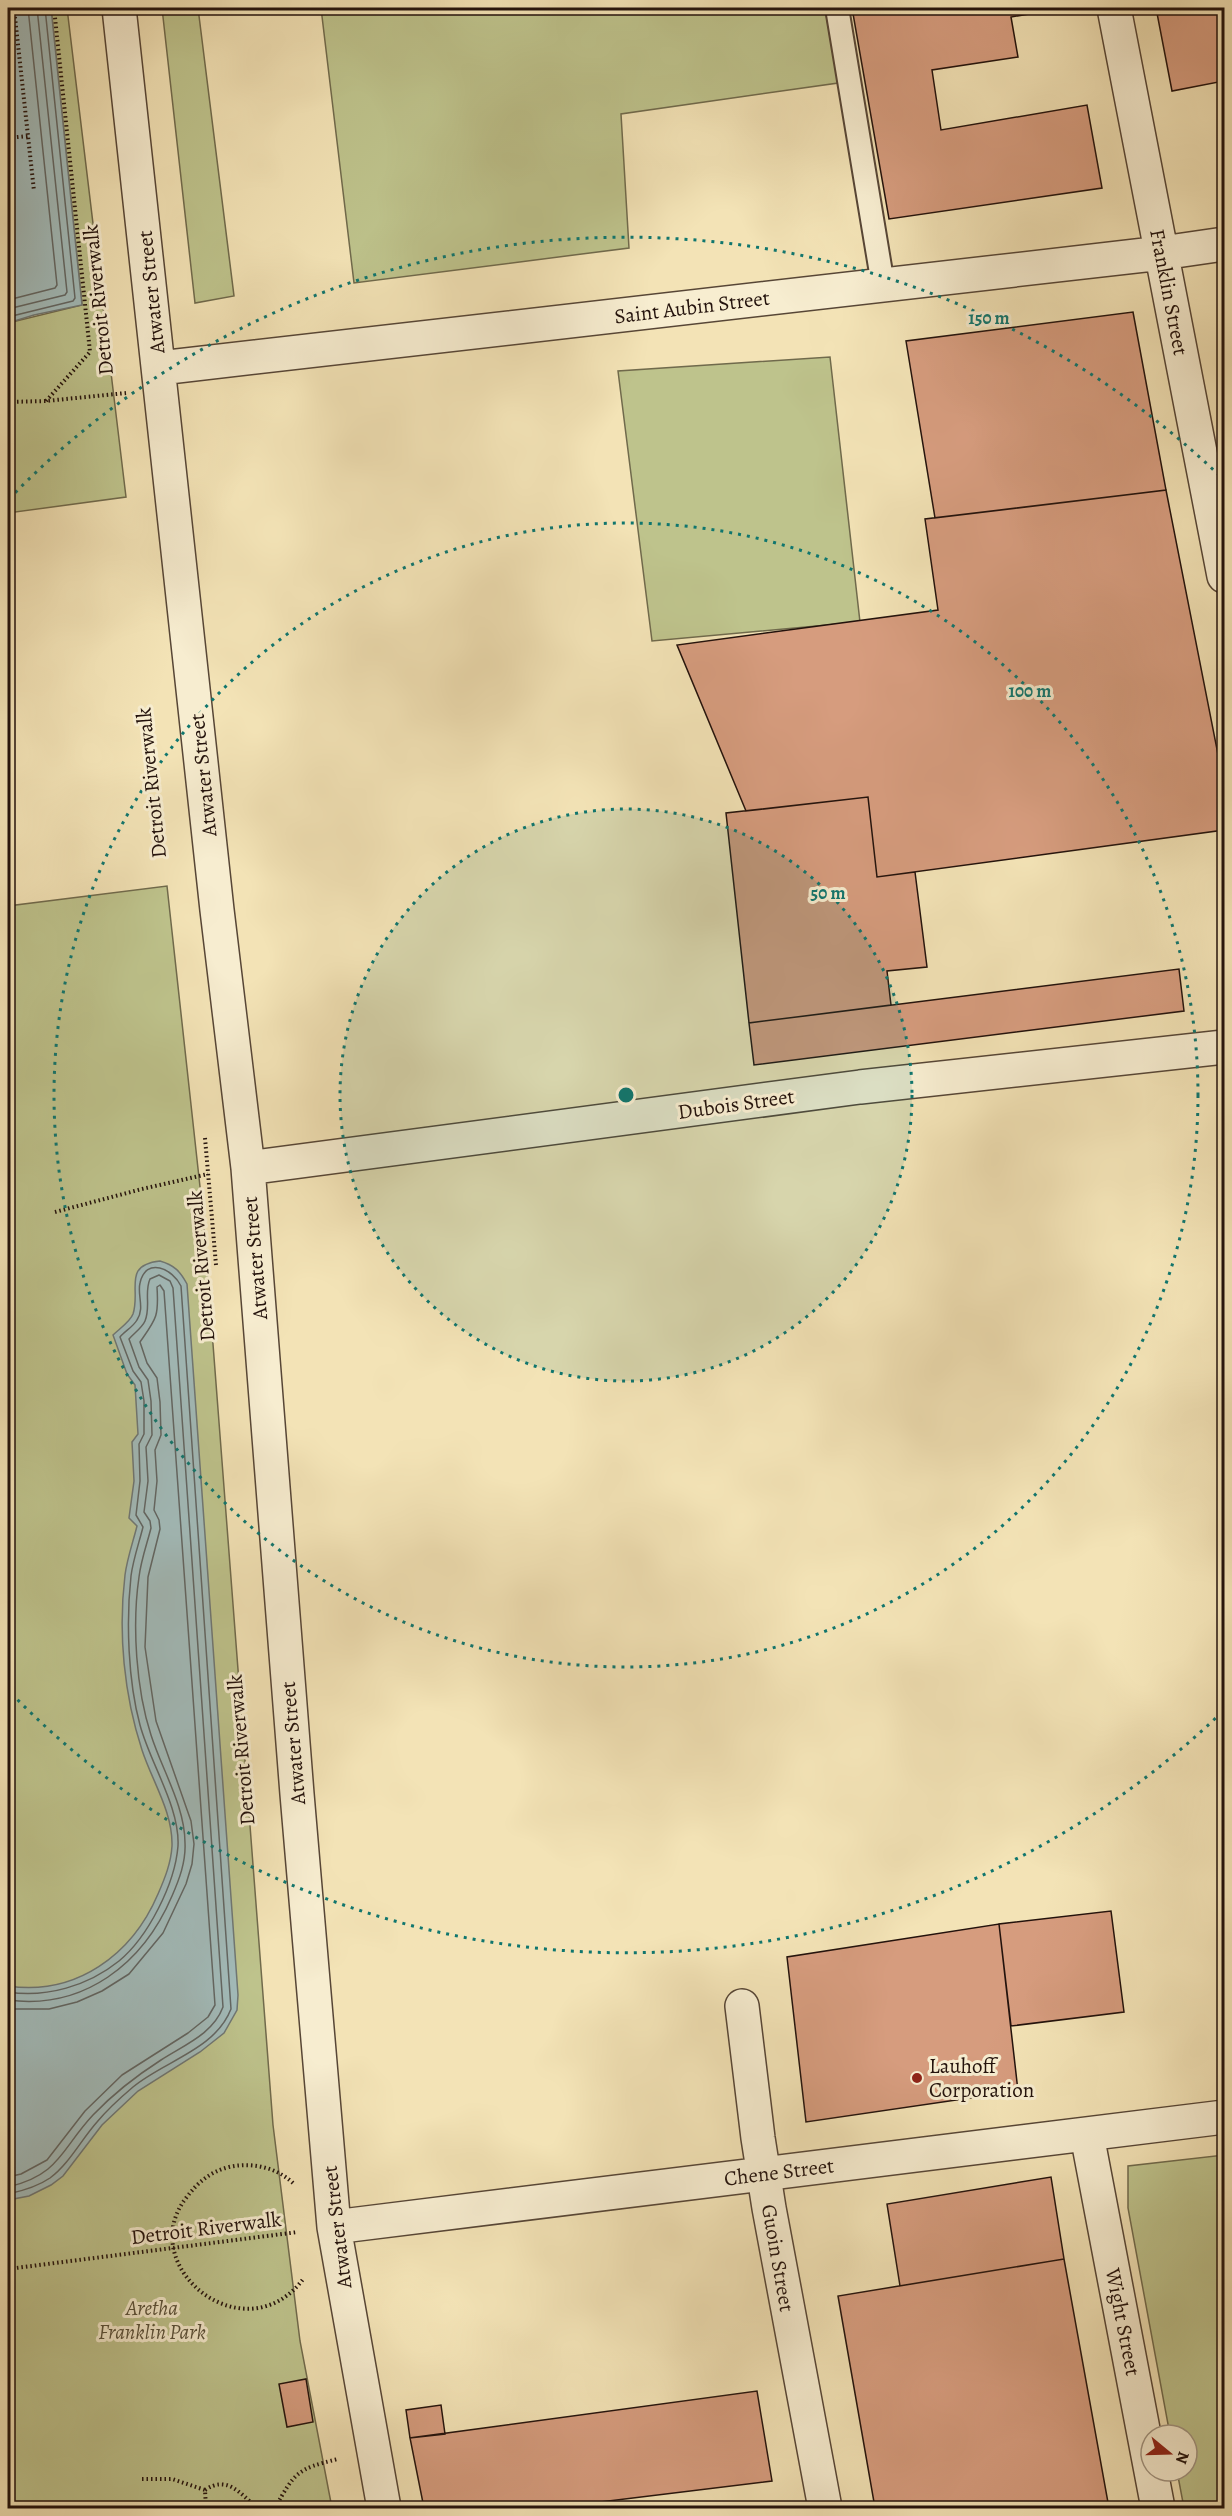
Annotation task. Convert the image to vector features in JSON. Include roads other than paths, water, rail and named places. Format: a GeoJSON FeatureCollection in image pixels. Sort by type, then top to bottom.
{"type":"FeatureCollection","features":[{"type":"Feature","properties":{"kind":"street","name":"Atwater Street"},"geometry":{"type":"LineString","coordinates":[[118,8],[248,1168],[334,2227],[384,2508]]}},
{"type":"Feature","properties":{"kind":"street","name":"Franklin Street"},"geometry":{"type":"LineString","coordinates":[[1114,8],[1224,576]]}},
{"type":"Feature","properties":{"kind":"street","name":"Saint Aubin Street"},"geometry":{"type":"LineString","coordinates":[[160,378],[883,285],[1224,244]]}},
{"type":"Feature","properties":{"kind":"street","name":"Dubois Street"},"geometry":{"type":"LineString","coordinates":[[248,1168],[860,1087],[1224,1047]]}},
{"type":"Feature","properties":{"kind":"street","name":"Guoin Street"},"geometry":{"type":"LineString","coordinates":[[742,2006],[763,2173],[825,2508]]}},
{"type":"Feature","properties":{"kind":"street","name":"Chene Street"},"geometry":{"type":"LineString","coordinates":[[334,2227],[1224,2117]]}},
{"type":"Feature","properties":{"kind":"street","name":"Wight Street"},"geometry":{"type":"LineString","coordinates":[[1087,2135],[1158,2508]]}},
{"type":"Feature","properties":{"kind":"lane"},"geometry":{"type":"LineString","coordinates":[[837,8],[883,285]]}},
{"type":"Feature","properties":{"kind":"water"},"geometry":{"type":"Polygon","coordinates":[[[8,8],[51,8],[82,305],[8,323],[8,8]]]}},
{"type":"Feature","properties":{"kind":"water"},"geometry":{"type":"Polygon","coordinates":[[[160,1261],[176,1269],[187,1284],[238,1995],[237,2010],[224,2033],[200,2052],[138,2091],[102,2125],[63,2176],[29,2196],[8,2200],[8,1986],[33,1987],[56,1984],[99,1967],[117,1953],[147,1916],[163,1882],[172,1846],[166,1809],[146,1762],[136,1729],[124,1664],[122,1619],[125,1575],[137,1526],[129,1518],[134,1481],[132,1442],[138,1434],[135,1385],[127,1374],[113,1335],[132,1317],[137,1273],[148,1263],[160,1261]]]}},
{"type":"Feature","properties":{"kind":"place","name":"Lauhoff Corporation"},"geometry":{"type":"Point","coordinates":[917,2078]}},
{"type":"Feature","properties":{"kind":"park label","name":"Aretha Franklin Park"},"geometry":{"type":"Point","coordinates":[152,2320]}}]}
